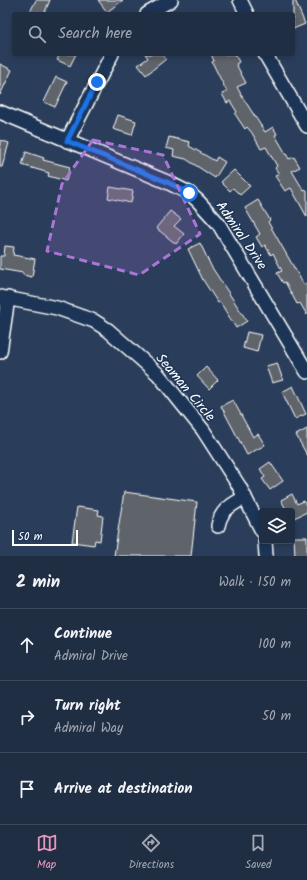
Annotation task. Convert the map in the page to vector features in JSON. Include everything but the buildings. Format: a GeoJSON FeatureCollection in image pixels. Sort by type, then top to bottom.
{"type":"FeatureCollection","features":[{"type":"Feature","properties":{"kind":"street"},"geometry":{"type":"LineString","coordinates":[[150,12],[171,0]]}},
{"type":"Feature","properties":{"kind":"street"},"geometry":{"type":"LineString","coordinates":[[240,0],[246,12]]}},
{"type":"Feature","properties":{"kind":"street"},"geometry":{"type":"LineString","coordinates":[[67,141],[111,56]]}},
{"type":"Feature","properties":{"kind":"street"},"geometry":{"type":"LineString","coordinates":[[266,56],[307,126]]}},
{"type":"Feature","properties":{"kind":"street","name":"Admiral Drive"},"geometry":{"type":"LineString","coordinates":[[0,112],[167,182],[189,193],[218,223],[307,372]]}},
{"type":"Feature","properties":{"kind":"street"},"geometry":{"type":"LineString","coordinates":[[0,352],[4,297]]}},
{"type":"Feature","properties":{"kind":"street","name":"Seaman Circle"},"geometry":{"type":"LineString","coordinates":[[4,297],[56,308],[94,320],[108,330],[158,374],[203,430],[246,497],[259,525]]}},
{"type":"Feature","properties":{"kind":"street"},"geometry":{"type":"LineString","coordinates":[[218,526],[221,515],[225,509],[246,497]]}},
{"type":"Feature","properties":{"kind":"street"},"geometry":{"type":"LineString","coordinates":[[265,544],[266,556]]}},
{"type":"Feature","properties":{"kind":"highlighted area"},"geometry":{"type":"Polygon","coordinates":[[[93,140],[163,155],[200,234],[139,275],[47,251],[62,184],[93,140]]]}},
{"type":"Feature","properties":{"kind":"route"},"geometry":{"type":"LineString","coordinates":[[97,82],[67,141],[167,182],[189,193]]}}]}
